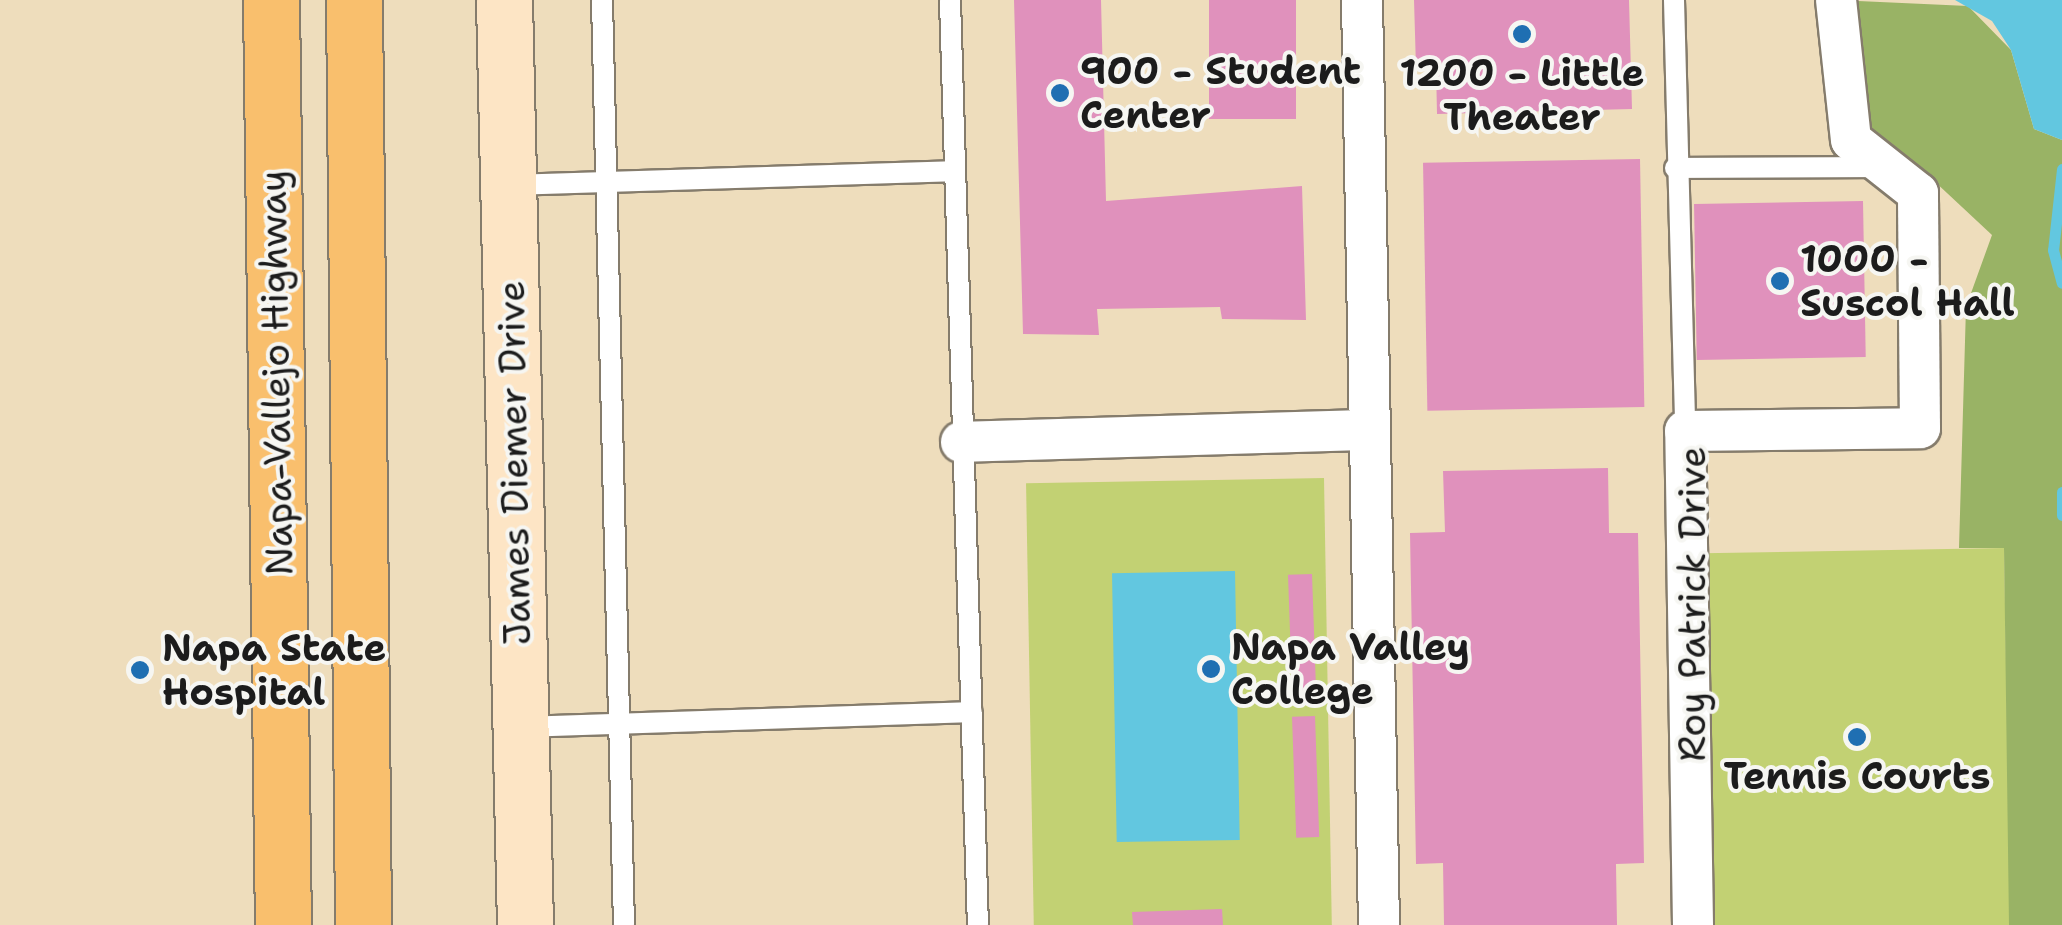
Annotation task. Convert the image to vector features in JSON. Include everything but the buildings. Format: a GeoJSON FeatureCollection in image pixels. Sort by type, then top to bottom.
{"type":"FeatureCollection","features":[{"type":"Feature","properties":{"kind":"main road","name":"Napa-Vallejo Highway"},"geometry":{"type":"LineString","coordinates":[[271,0],[283,925]]}},
{"type":"Feature","properties":{"kind":"main road"},"geometry":{"type":"LineString","coordinates":[[354,0],[363,925]]}},
{"type":"Feature","properties":{"kind":"street","name":"James Diemer Drive"},"geometry":{"type":"LineString","coordinates":[[504,0],[524,925]]}},
{"type":"Feature","properties":{"kind":"street"},"geometry":{"type":"LineString","coordinates":[[1362,0],[1379,925]]}},
{"type":"Feature","properties":{"kind":"street","name":"Roy Patrick Drive"},"geometry":{"type":"LineString","coordinates":[[1693,925],[1685,431],[1920,428],[1918,193],[1879,167],[1851,140],[1836,0]]}},
{"type":"Feature","properties":{"kind":"street"},"geometry":{"type":"LineString","coordinates":[[962,442],[1369,430]]}},
{"type":"Feature","properties":{"kind":"lane"},"geometry":{"type":"LineString","coordinates":[[602,0],[624,925]]}},
{"type":"Feature","properties":{"kind":"lane"},"geometry":{"type":"LineString","coordinates":[[950,0],[950,170],[978,925]]}},
{"type":"Feature","properties":{"kind":"lane"},"geometry":{"type":"LineString","coordinates":[[1674,0],[1685,431]]}},
{"type":"Feature","properties":{"kind":"lane"},"geometry":{"type":"LineString","coordinates":[[1676,168],[1879,167]]}},
{"type":"Feature","properties":{"kind":"lane"},"geometry":{"type":"LineString","coordinates":[[508,185],[950,170]]}},
{"type":"Feature","properties":{"kind":"lane"},"geometry":{"type":"LineString","coordinates":[[520,727],[972,712]]}},
{"type":"Feature","properties":{"kind":"green space"},"geometry":{"type":"Polygon","coordinates":[[[1836,0],[1968,6],[2011,50],[2034,129],[2062,140],[2062,925],[2009,925],[2004,548],[1959,548],[1966,307],[1992,235],[1917,165],[1869,135],[1836,0]]]}},
{"type":"Feature","properties":{"kind":"green space"},"geometry":{"type":"Polygon","coordinates":[[[1324,478],[1332,925],[1034,925],[1026,483],[1324,478]]]}},
{"type":"Feature","properties":{"kind":"green space","name":"Tennis Courts"},"geometry":{"type":"Polygon","coordinates":[[[2004,548],[2011,925],[1710,925],[1703,553],[2004,548]]]}},
{"type":"Feature","properties":{"kind":"water"},"geometry":{"type":"Polygon","coordinates":[[[1955,0],[2062,0],[2062,140],[2034,129],[2011,50],[1992,21],[1955,0]]]}},
{"type":"Feature","properties":{"kind":"water"},"geometry":{"type":"Polygon","coordinates":[[[1235,571],[1240,840],[1117,842],[1112,573],[1235,571]]]}},
{"type":"Feature","properties":{"kind":"waterway"},"geometry":{"type":"LineString","coordinates":[[2062,169],[2053,250],[2062,283]]}},
{"type":"Feature","properties":{"kind":"waterway"},"geometry":{"type":"LineString","coordinates":[[2062,492],[2062,515]]}},
{"type":"Feature","properties":{"kind":"place","name":"1200 - Little Theater"},"geometry":{"type":"Point","coordinates":[1522,34]}},
{"type":"Feature","properties":{"kind":"place","name":"900 - Student Center"},"geometry":{"type":"Point","coordinates":[1060,93]}},
{"type":"Feature","properties":{"kind":"place","name":"1000 - Suscol Hall"},"geometry":{"type":"Point","coordinates":[1780,281]}},
{"type":"Feature","properties":{"kind":"place","name":"Napa Valley College"},"geometry":{"type":"Point","coordinates":[1211,669]}},
{"type":"Feature","properties":{"kind":"place","name":"Napa State Hospital"},"geometry":{"type":"Point","coordinates":[140,670]}},
{"type":"Feature","properties":{"kind":"place","name":"Tennis Courts"},"geometry":{"type":"Point","coordinates":[1857,737]}}]}
